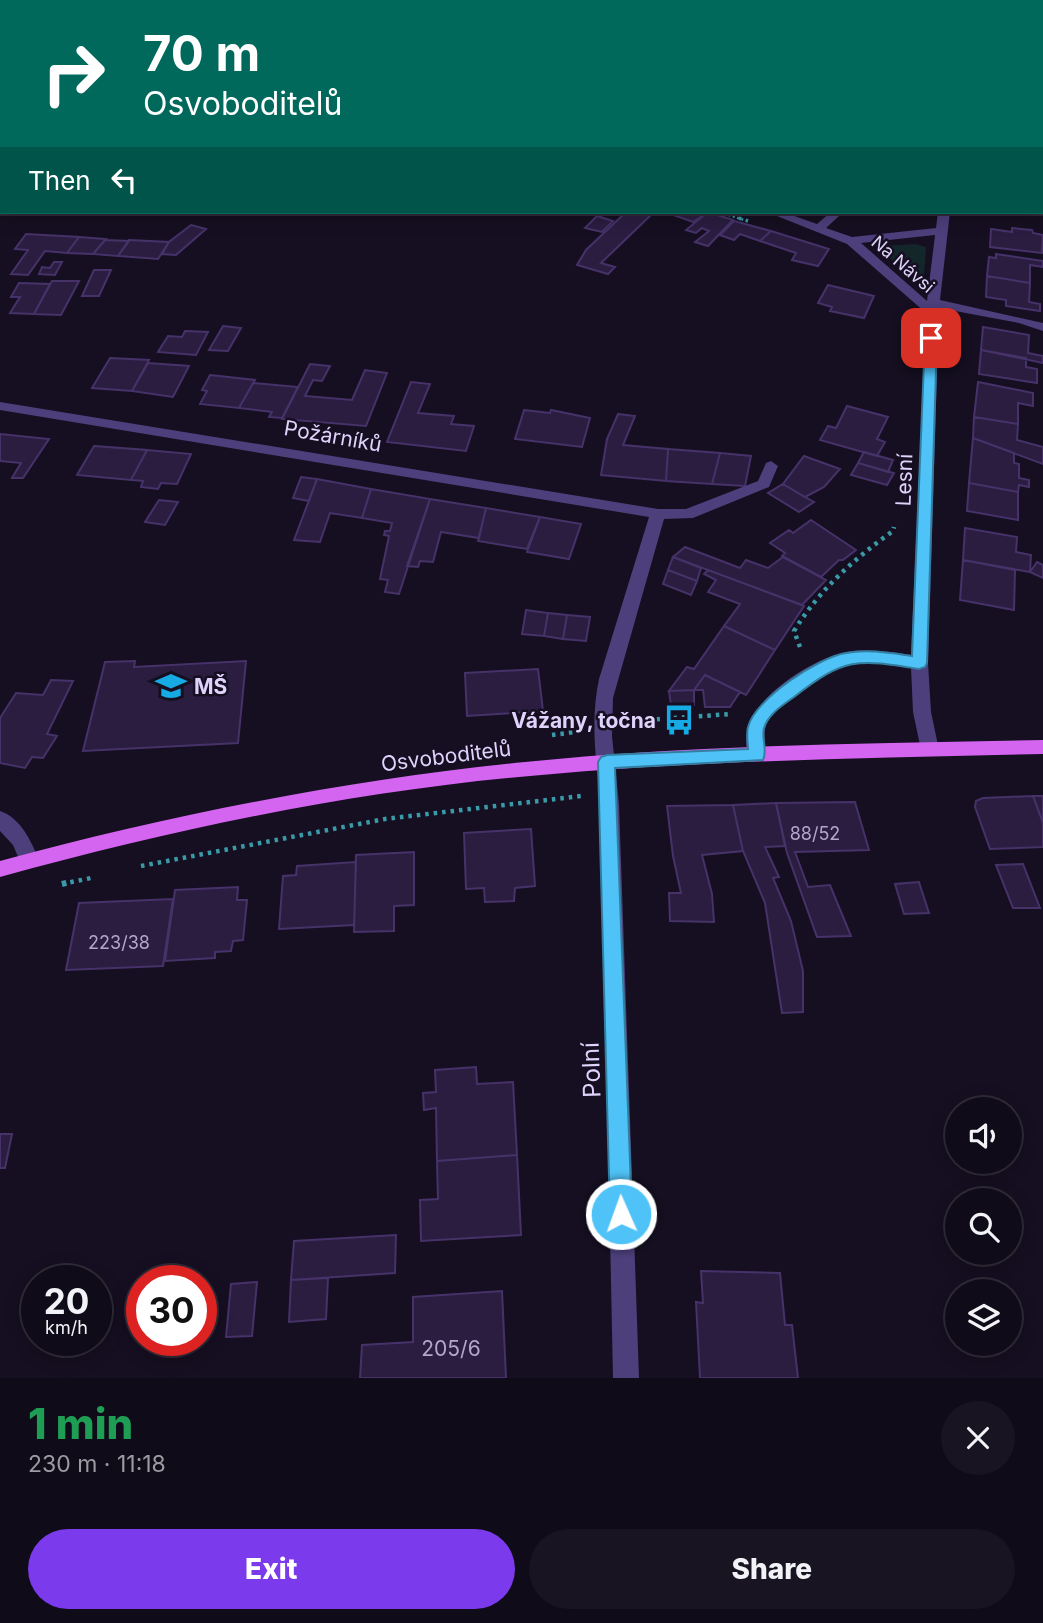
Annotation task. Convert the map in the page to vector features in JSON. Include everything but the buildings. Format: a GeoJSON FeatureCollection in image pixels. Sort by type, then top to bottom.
{"type":"FeatureCollection","features":[{"type":"Feature","properties":{"kind":"main road","name":"Osvoboditelů"},"geometry":{"type":"LineString","coordinates":[[0,869],[171,824],[283,801],[454,776],[607,762],[1043,747]]}},
{"type":"Feature","properties":{"kind":"street","name":"Na Návsi"},"geometry":{"type":"LineString","coordinates":[[778,214],[851,241],[933,308]]}},
{"type":"Feature","properties":{"kind":"street"},"geometry":{"type":"LineString","coordinates":[[818,229],[835,214]]}},
{"type":"Feature","properties":{"kind":"street","name":"Lesní"},"geometry":{"type":"LineString","coordinates":[[930,750],[922,712],[919,663],[933,308],[944,214]]}},
{"type":"Feature","properties":{"kind":"street","name":"Na Návsi"},"geometry":{"type":"LineString","coordinates":[[851,241],[943,231]]}},
{"type":"Feature","properties":{"kind":"street"},"geometry":{"type":"LineString","coordinates":[[933,308],[1023,320],[1043,327]]}},
{"type":"Feature","properties":{"kind":"street","name":"Požárníků"},"geometry":{"type":"LineString","coordinates":[[0,406],[658,514],[688,514],[741,494],[764,484],[771,466]]}},
{"type":"Feature","properties":{"kind":"street"},"geometry":{"type":"LineString","coordinates":[[607,762],[603,736],[608,679],[658,514]]}},
{"type":"Feature","properties":{"kind":"street"},"geometry":{"type":"LineString","coordinates":[[757,755],[756,728],[770,706],[820,668],[846,658],[867,657],[919,663]]}},
{"type":"Feature","properties":{"kind":"street","name":"Polní"},"geometry":{"type":"LineString","coordinates":[[607,762],[626,1378]]}},
{"type":"Feature","properties":{"kind":"street"},"geometry":{"type":"LineString","coordinates":[[0,819],[21,840],[29,860]]}},
{"type":"Feature","properties":{"kind":"path"},"geometry":{"type":"LineString","coordinates":[[726,214],[755,224]]}},
{"type":"Feature","properties":{"kind":"path"},"geometry":{"type":"LineString","coordinates":[[800,647],[794,631],[808,607],[836,576],[893,531],[896,518]]}},
{"type":"Feature","properties":{"kind":"path"},"geometry":{"type":"LineString","coordinates":[[541,737],[580,732]]}},
{"type":"Feature","properties":{"kind":"path"},"geometry":{"type":"LineString","coordinates":[[127,869],[385,819],[548,799]]}},
{"type":"Feature","properties":{"kind":"path"},"geometry":{"type":"LineString","coordinates":[[58,885],[104,875]]}},
{"type":"Feature","properties":{"kind":"green space"},"geometry":{"type":"Polygon","coordinates":[[[915,244],[926,247],[924,276],[917,278],[877,249],[882,246],[915,244]]]}},
{"type":"Feature","properties":{"kind":"place","name":"MŠ"},"geometry":{"type":"Point","coordinates":[171,686]}},
{"type":"Feature","properties":{"kind":"place","name":"Vážany, točna"},"geometry":{"type":"Point","coordinates":[679,720]}},
{"type":"Feature","properties":{"kind":"route"},"geometry":{"type":"LineString","coordinates":[[621,1214],[607,762],[757,755],[756,728],[770,706],[820,668],[846,658],[878,657],[919,663],[931,338]]}}]}
